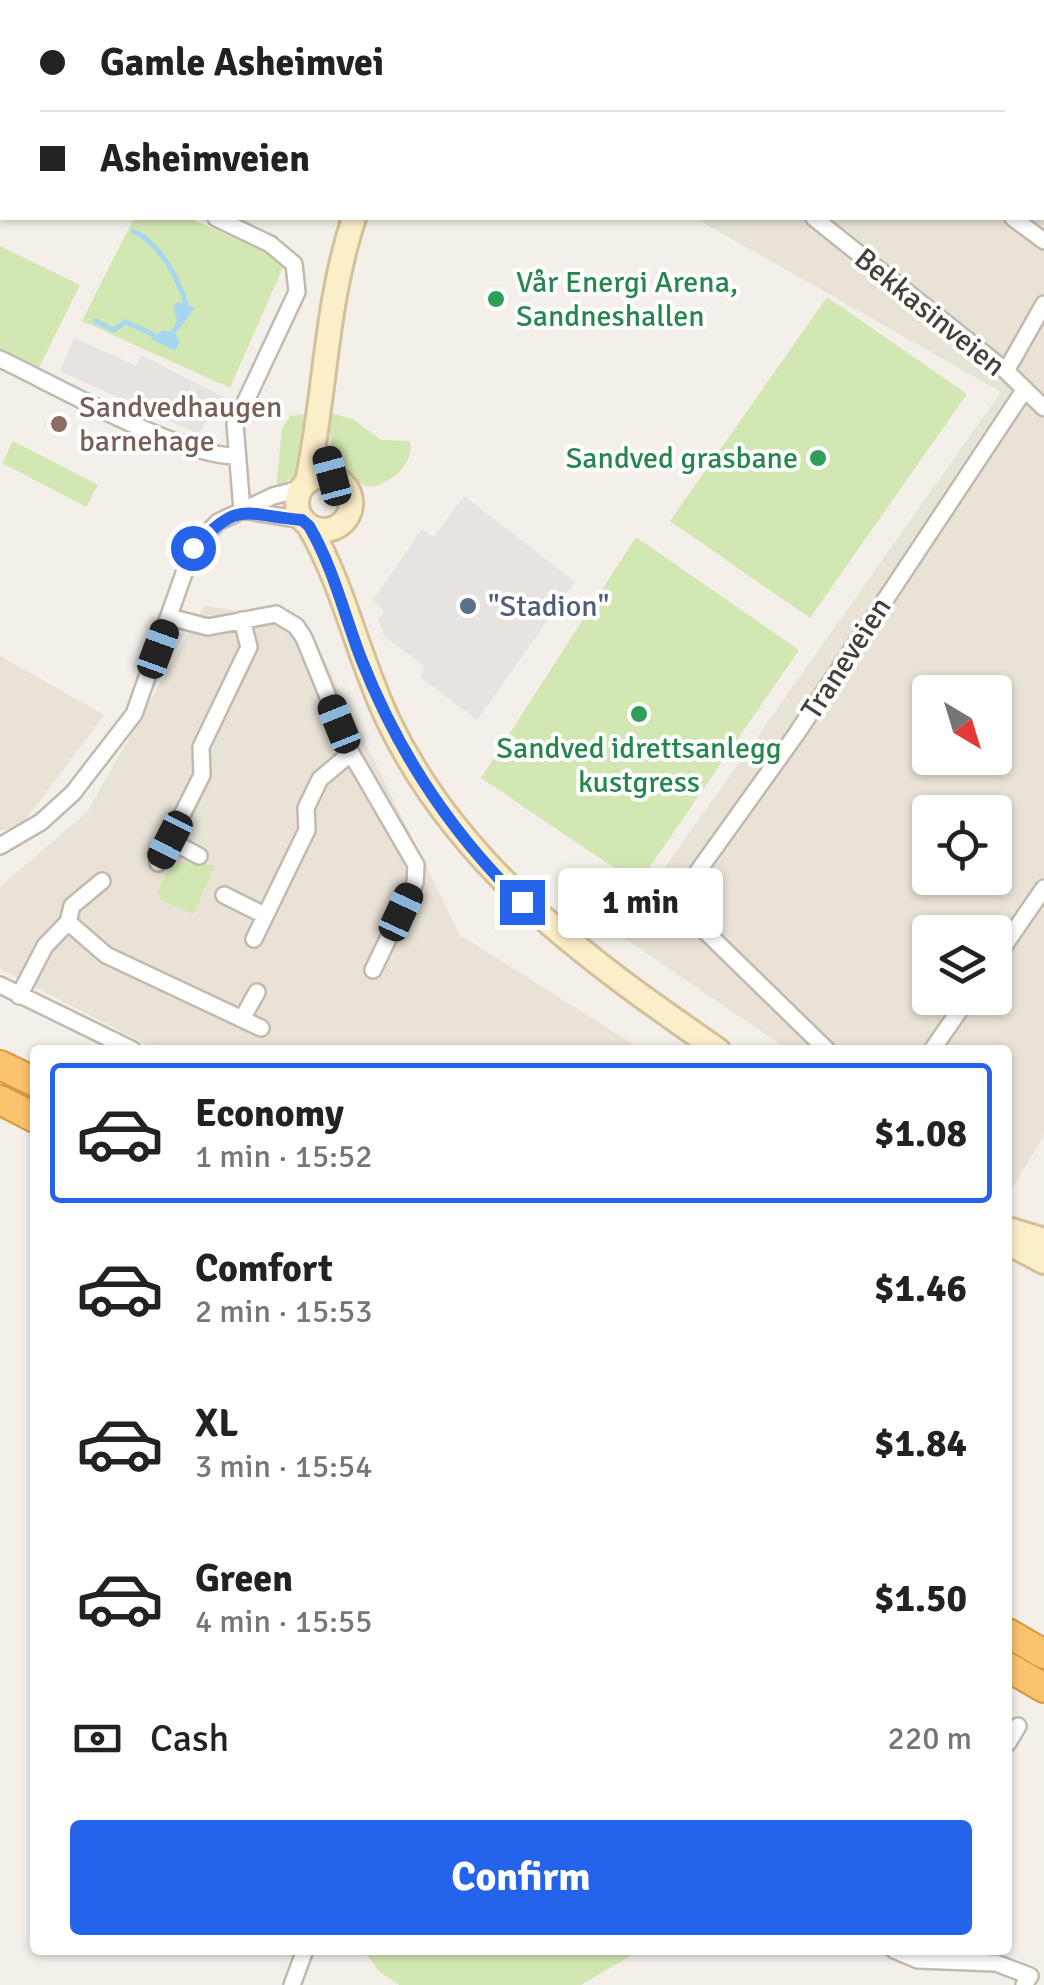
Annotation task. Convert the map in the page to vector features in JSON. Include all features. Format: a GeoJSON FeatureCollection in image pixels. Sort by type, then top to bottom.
{"type":"FeatureCollection","features":[{"type":"Feature","properties":{"kind":"highway"},"geometry":{"type":"LineString","coordinates":[[0,1065],[30,1080]]}},
{"type":"Feature","properties":{"kind":"highway"},"geometry":{"type":"LineString","coordinates":[[0,1100],[30,1115]]}},
{"type":"Feature","properties":{"kind":"main road"},"geometry":{"type":"LineString","coordinates":[[353,220],[328,315],[319,426],[297,507],[340,590],[360,658],[390,725],[456,829],[550,928],[711,1045]]}},
{"type":"Feature","properties":{"kind":"main road"},"geometry":{"type":"LineString","coordinates":[[306,523],[323,530],[341,524],[350,512],[350,494],[332,476],[319,426]]}},
{"type":"Feature","properties":{"kind":"main road"},"geometry":{"type":"LineString","coordinates":[[304,485],[332,476]]}},
{"type":"Feature","properties":{"kind":"main road"},"geometry":{"type":"LineString","coordinates":[[340,590],[341,524]]}},
{"type":"Feature","properties":{"kind":"main road"},"geometry":{"type":"LineString","coordinates":[[1012,1230],[1044,1240]]}},
{"type":"Feature","properties":{"kind":"main road"},"geometry":{"type":"LineString","coordinates":[[1012,1245],[1044,1262]]}},
{"type":"Feature","properties":{"kind":"street"},"geometry":{"type":"LineString","coordinates":[[224,220],[270,244],[294,264],[297,292],[235,424],[242,510]]}},
{"type":"Feature","properties":{"kind":"street","name":"Bekkasinveien"},"geometry":{"type":"LineString","coordinates":[[817,220],[1006,371],[1044,408]]}},
{"type":"Feature","properties":{"kind":"street"},"geometry":{"type":"LineString","coordinates":[[1016,220],[1044,241]]}},
{"type":"Feature","properties":{"kind":"street"},"geometry":{"type":"LineString","coordinates":[[1006,371],[1044,304]]}},
{"type":"Feature","properties":{"kind":"street"},"geometry":{"type":"LineString","coordinates":[[0,358],[180,443],[214,456],[235,456]]}},
{"type":"Feature","properties":{"kind":"street","name":"Traneveien"},"geometry":{"type":"LineString","coordinates":[[822,1045],[704,930],[684,904],[696,874],[797,733],[1024,392]]}},
{"type":"Feature","properties":{"kind":"street"},"geometry":{"type":"LineString","coordinates":[[0,846],[41,822],[73,793],[134,714],[193,548],[218,522],[304,485]]}},
{"type":"Feature","properties":{"kind":"street"},"geometry":{"type":"LineString","coordinates":[[242,510],[306,523]]}},
{"type":"Feature","properties":{"kind":"street"},"geometry":{"type":"LineString","coordinates":[[170,617],[208,627],[276,614],[296,626],[351,753],[416,865],[415,883],[374,970]]}},
{"type":"Feature","properties":{"kind":"street"},"geometry":{"type":"LineString","coordinates":[[158,863],[202,775],[201,747],[249,647],[242,620]]}},
{"type":"Feature","properties":{"kind":"street"},"geometry":{"type":"LineString","coordinates":[[254,939],[307,830],[306,808],[320,780],[351,753]]}},
{"type":"Feature","properties":{"kind":"street"},"geometry":{"type":"LineString","coordinates":[[170,840],[199,856]]}},
{"type":"Feature","properties":{"kind":"street"},"geometry":{"type":"LineString","coordinates":[[18,996],[45,946],[68,922],[72,906],[102,881]]}},
{"type":"Feature","properties":{"kind":"street"},"geometry":{"type":"LineString","coordinates":[[1012,934],[1044,888]]}},
{"type":"Feature","properties":{"kind":"street"},"geometry":{"type":"LineString","coordinates":[[224,895],[264,916]]}},
{"type":"Feature","properties":{"kind":"street"},"geometry":{"type":"LineString","coordinates":[[68,922],[106,955],[261,1028]]}},
{"type":"Feature","properties":{"kind":"street"},"geometry":{"type":"LineString","coordinates":[[0,985],[122,1045]]}},
{"type":"Feature","properties":{"kind":"street"},"geometry":{"type":"LineString","coordinates":[[242,1019],[257,992]]}},
{"type":"Feature","properties":{"kind":"street"},"geometry":{"type":"LineString","coordinates":[[935,1045],[956,1015]]}},
{"type":"Feature","properties":{"kind":"street"},"geometry":{"type":"LineString","coordinates":[[1012,1736],[1018,1726]]}},
{"type":"Feature","properties":{"kind":"street"},"geometry":{"type":"LineString","coordinates":[[292,1985],[302,1955]]}},
{"type":"Feature","properties":{"kind":"street"},"geometry":{"type":"LineString","coordinates":[[906,1955],[918,1960],[996,1963],[1030,1976],[1024,1985]]}},
{"type":"Feature","properties":{"kind":"shaded area"},"geometry":{"type":"Polygon","coordinates":[[[699,220],[1044,220],[1044,1135],[1012,1189],[1012,1045],[782,1045],[618,934],[1001,392],[699,220]]]}},
{"type":"Feature","properties":{"kind":"shaded area"},"geometry":{"type":"Polygon","coordinates":[[[74,338],[136,366],[141,355],[224,397],[198,434],[60,371],[74,338]]]}},
{"type":"Feature","properties":{"kind":"shaded area","name":"\"Stadion\""},"geometry":{"type":"Polygon","coordinates":[[[464,496],[575,582],[477,720],[420,677],[425,667],[384,636],[378,620],[384,611],[373,600],[422,529],[434,537],[464,496]]]}},
{"type":"Feature","properties":{"kind":"shaded area"},"geometry":{"type":"Polygon","coordinates":[[[204,606],[305,620],[460,935],[634,1045],[147,1045],[0,969],[0,887],[87,812],[204,606]]]}},
{"type":"Feature","properties":{"kind":"shaded area"},"geometry":{"type":"Polygon","coordinates":[[[0,656],[104,715],[20,827],[0,831],[0,656]]]}},
{"type":"Feature","properties":{"kind":"green space"},"geometry":{"type":"Polygon","coordinates":[[[133,220],[194,220],[274,255],[284,265],[230,388],[82,321],[133,220]]]}},
{"type":"Feature","properties":{"kind":"green space"},"geometry":{"type":"Polygon","coordinates":[[[0,246],[80,285],[39,368],[0,349],[0,246]]]}},
{"type":"Feature","properties":{"kind":"green space","name":"Sandved grasbane"},"geometry":{"type":"Polygon","coordinates":[[[827,297],[967,394],[810,618],[670,521],[827,297]]]}},
{"type":"Feature","properties":{"kind":"green space"},"geometry":{"type":"Polygon","coordinates":[[[329,413],[353,419],[381,440],[410,441],[405,464],[387,481],[372,487],[349,477],[336,460],[329,413]]]}},
{"type":"Feature","properties":{"kind":"green space"},"geometry":{"type":"Polygon","coordinates":[[[304,414],[300,471],[276,490],[282,428],[290,416],[304,414]]]}},
{"type":"Feature","properties":{"kind":"green space"},"geometry":{"type":"Polygon","coordinates":[[[13,441],[98,485],[86,507],[2,463],[13,441]]]}},
{"type":"Feature","properties":{"kind":"green space","name":"Sandved idrettsanlegg kustgress"},"geometry":{"type":"Polygon","coordinates":[[[636,537],[799,650],[638,884],[481,778],[636,537]]]}},
{"type":"Feature","properties":{"kind":"green space"},"geometry":{"type":"Polygon","coordinates":[[[185,861],[215,866],[193,914],[161,900],[157,893],[168,869],[185,861]]]}},
{"type":"Feature","properties":{"kind":"green space"},"geometry":{"type":"Polygon","coordinates":[[[367,1955],[632,1955],[581,1985],[399,1985],[379,1971],[367,1955]]]}},
{"type":"Feature","properties":{"kind":"water"},"geometry":{"type":"Polygon","coordinates":[[[178,302],[195,308],[175,334],[180,341],[175,351],[151,339],[163,330],[171,332],[177,320],[173,307],[178,302]]]}},
{"type":"Feature","properties":{"kind":"waterway"},"geometry":{"type":"LineString","coordinates":[[133,231],[152,244],[167,263],[187,307]]}},
{"type":"Feature","properties":{"kind":"waterway"},"geometry":{"type":"LineString","coordinates":[[96,321],[113,330],[126,322],[154,335]]}},
{"type":"Feature","properties":{"kind":"place","name":"Vår Energi Arena, Sandneshallen"},"geometry":{"type":"Point","coordinates":[496,299]}},
{"type":"Feature","properties":{"kind":"place","name":"Sandvedhaugen barnehage"},"geometry":{"type":"Point","coordinates":[59,424]}},
{"type":"Feature","properties":{"kind":"place","name":"Sandved grasbane"},"geometry":{"type":"Point","coordinates":[818,458]}},
{"type":"Feature","properties":{"kind":"place","name":"\"Stadion\""},"geometry":{"type":"Point","coordinates":[468,606]}},
{"type":"Feature","properties":{"kind":"place","name":"Sandved idrettsanlegg kustgress"},"geometry":{"type":"Point","coordinates":[639,714]}},
{"type":"Feature","properties":{"kind":"route"},"geometry":{"type":"LineString","coordinates":[[193,548],[218,522],[242,510],[302,520],[309,526],[340,590],[360,658],[411,764],[456,829],[522,902]]}}]}
